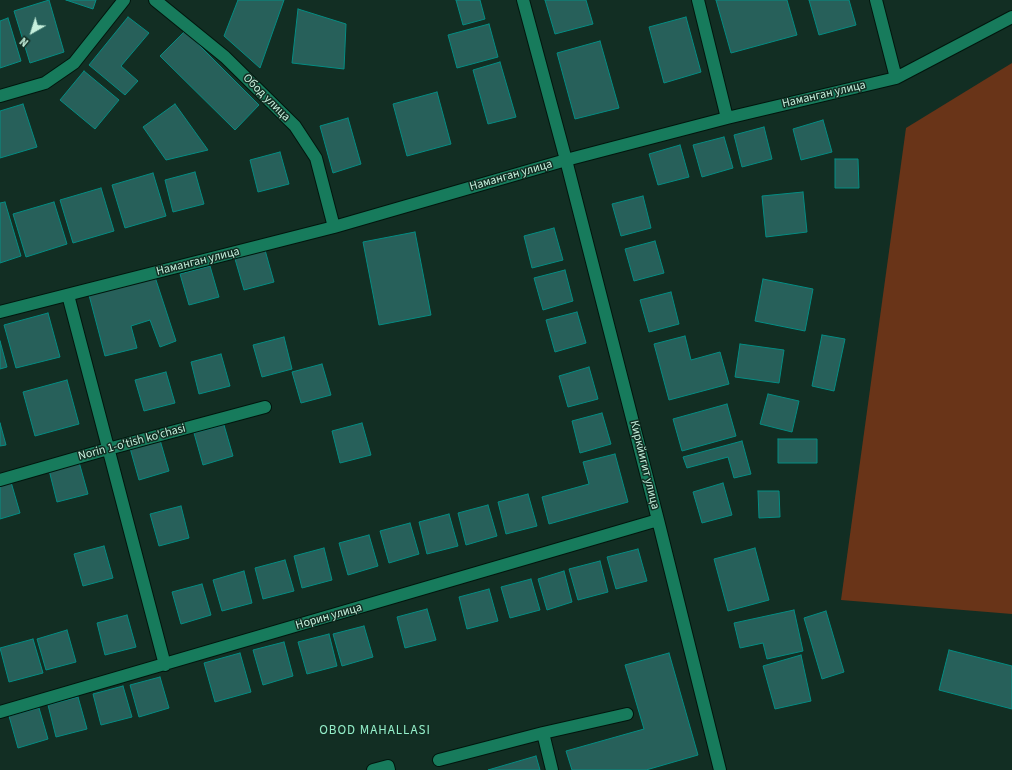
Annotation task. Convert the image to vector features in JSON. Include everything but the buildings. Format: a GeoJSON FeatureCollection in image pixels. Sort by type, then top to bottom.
{"type":"FeatureCollection","features":[{"type":"Feature","properties":{"kind":"street"},"geometry":{"type":"LineString","coordinates":[[0,96],[45,83],[74,63],[124,0]]}},
{"type":"Feature","properties":{"kind":"street","name":"Обод улица"},"geometry":{"type":"LineString","coordinates":[[155,0],[225,57],[295,126],[316,158],[334,227]]}},
{"type":"Feature","properties":{"kind":"street","name":"Киркйигит улица"},"geometry":{"type":"LineString","coordinates":[[523,0],[566,160],[720,770]]}},
{"type":"Feature","properties":{"kind":"street"},"geometry":{"type":"LineString","coordinates":[[698,0],[727,118]]}},
{"type":"Feature","properties":{"kind":"street"},"geometry":{"type":"LineString","coordinates":[[876,0],[896,78]]}},
{"type":"Feature","properties":{"kind":"street","name":"Наманган улица"},"geometry":{"type":"LineString","coordinates":[[0,312],[334,227],[566,160],[727,118],[896,78],[1012,18]]}},
{"type":"Feature","properties":{"kind":"street"},"geometry":{"type":"LineString","coordinates":[[68,295],[165,665]]}},
{"type":"Feature","properties":{"kind":"street","name":"Norin 1-o'tish ko'chasi"},"geometry":{"type":"LineString","coordinates":[[0,480],[108,449],[265,407]]}},
{"type":"Feature","properties":{"kind":"street","name":"Норин улица"},"geometry":{"type":"LineString","coordinates":[[0,712],[658,520]]}},
{"type":"Feature","properties":{"kind":"street"},"geometry":{"type":"LineString","coordinates":[[439,760],[543,733],[627,714]]}},
{"type":"Feature","properties":{"kind":"street"},"geometry":{"type":"LineString","coordinates":[[543,733],[552,770]]}},
{"type":"Feature","properties":{"kind":"street"},"geometry":{"type":"LineString","coordinates":[[373,770],[388,766],[389,770]]}},
{"type":"Feature","properties":{"kind":"shaded area"},"geometry":{"type":"Polygon","coordinates":[[[1012,63],[1012,614],[841,600],[906,128],[1012,63]]]}},
{"type":"Feature","properties":{"kind":"district","name":"OBOD MAHALLASI"},"geometry":{"type":"Point","coordinates":[375,731]}}]}
